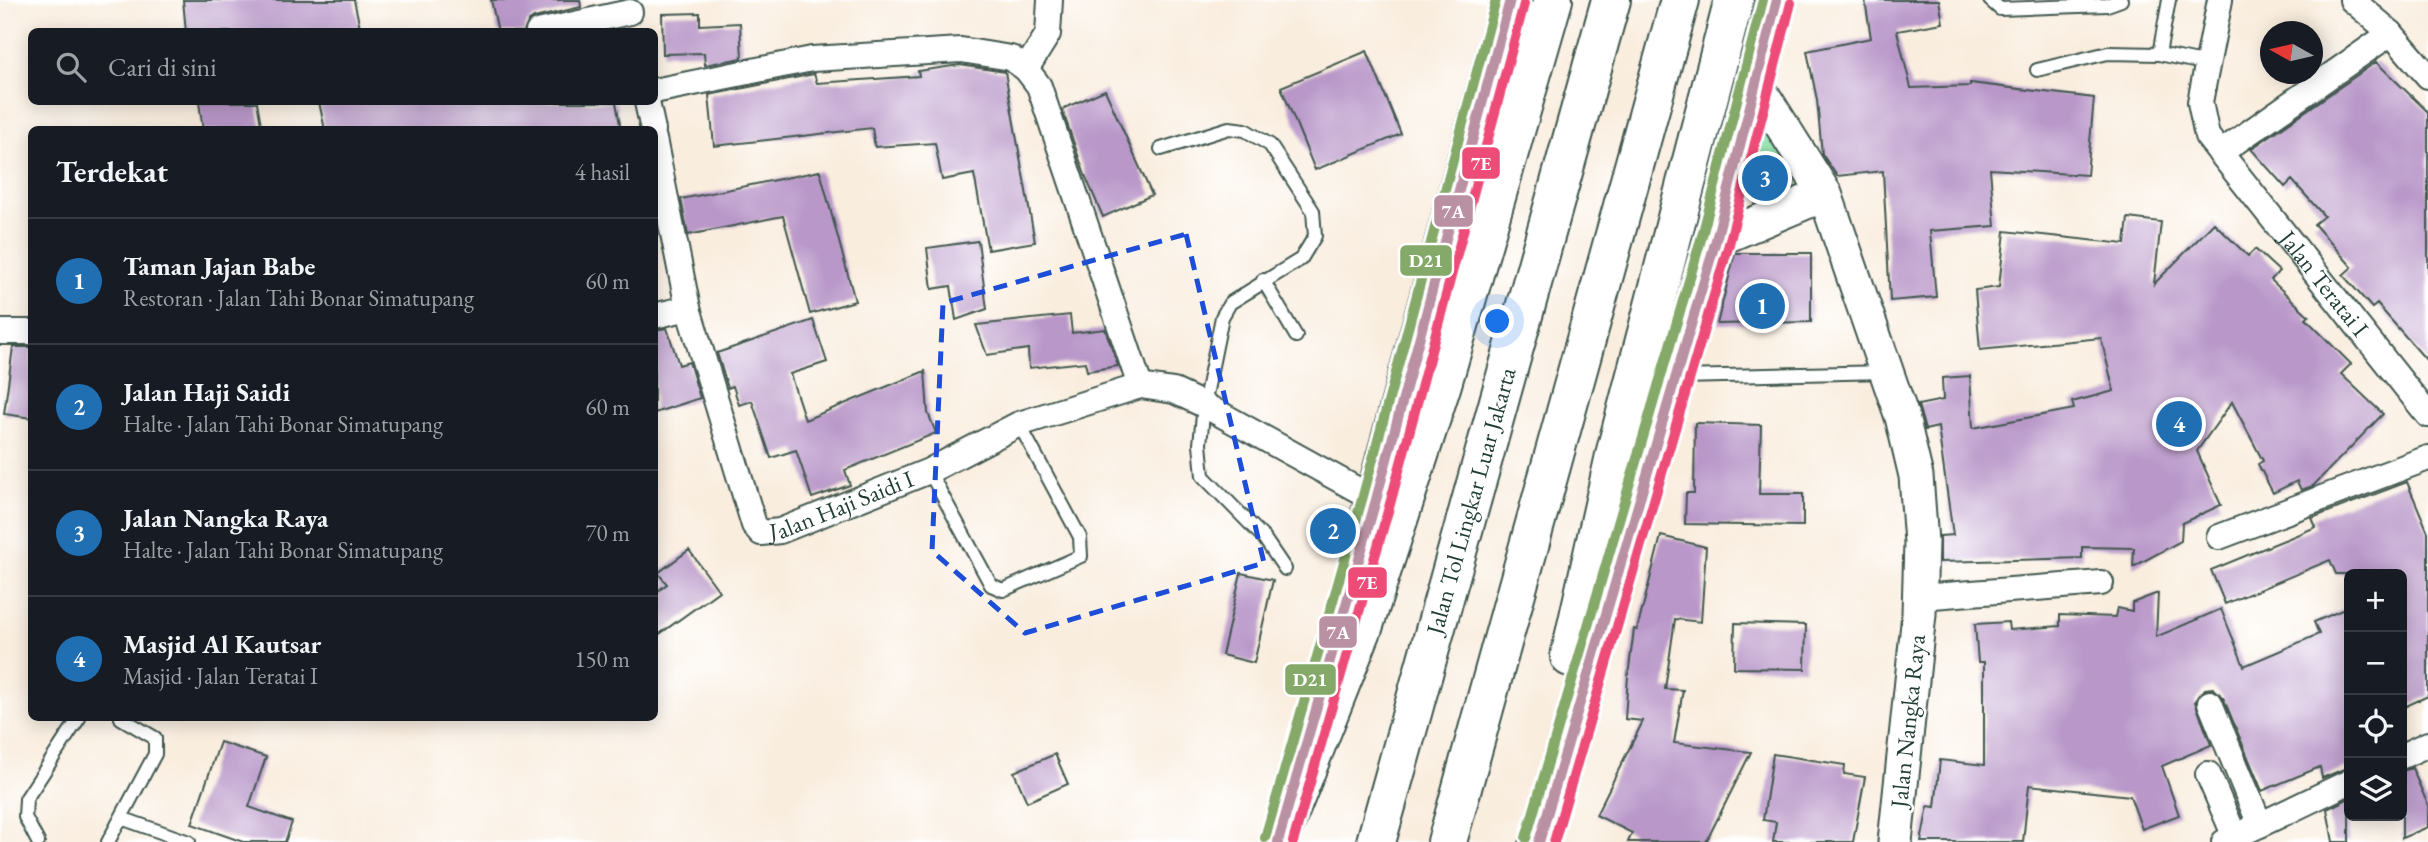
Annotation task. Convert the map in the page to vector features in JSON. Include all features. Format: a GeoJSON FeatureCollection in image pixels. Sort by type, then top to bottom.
{"type":"FeatureCollection","features":[{"type":"Feature","properties":{"kind":"highway"},"geometry":{"type":"LineString","coordinates":[[1280,837],[1376,500],[1510,0]]}},
{"type":"Feature","properties":{"kind":"highway"},"geometry":{"type":"LineString","coordinates":[[1280,837],[1368,613],[1442,384],[1553,0]]}},
{"type":"Feature","properties":{"kind":"highway","name":"Jalan Tol Lingkar Luar Jakarta"},"geometry":{"type":"LineString","coordinates":[[1376,842],[1611,0]]}},
{"type":"Feature","properties":{"kind":"highway"},"geometry":{"type":"LineString","coordinates":[[1447,842],[1680,0]]}},
{"type":"Feature","properties":{"kind":"highway"},"geometry":{"type":"LineString","coordinates":[[1536,842],[1595,542],[1734,0]]}},
{"type":"Feature","properties":{"kind":"highway"},"geometry":{"type":"LineString","coordinates":[[1536,842],[1716,240],[1777,0]]}},
{"type":"Feature","properties":{"kind":"street"},"geometry":{"type":"LineString","coordinates":[[1026,69],[1048,34],[1050,0]]}},
{"type":"Feature","properties":{"kind":"street","name":"Jalan Teratai I"},"geometry":{"type":"LineString","coordinates":[[2220,0],[2200,102],[2201,119],[2207,136],[2428,415]]}},
{"type":"Feature","properties":{"kind":"street"},"geometry":{"type":"LineString","coordinates":[[2352,0],[2391,33],[2428,76]]}},
{"type":"Feature","properties":{"kind":"street"},"geometry":{"type":"LineString","coordinates":[[558,28],[630,14]]}},
{"type":"Feature","properties":{"kind":"street"},"geometry":{"type":"LineString","coordinates":[[2220,153],[2391,33]]}},
{"type":"Feature","properties":{"kind":"street"},"geometry":{"type":"LineString","coordinates":[[658,90],[811,59],[961,50],[1011,58],[1026,69],[1039,86],[1140,386],[1174,391],[1204,405],[1376,500]]}},
{"type":"Feature","properties":{"kind":"street","name":"Jalan Nangka Raya"},"geometry":{"type":"LineString","coordinates":[[1757,86],[1825,194],[1886,372],[1916,476],[1922,542],[1920,597],[1895,842]]}},
{"type":"Feature","properties":{"kind":"street"},"geometry":{"type":"LineString","coordinates":[[648,105],[652,126]]}},
{"type":"Feature","properties":{"kind":"street"},"geometry":{"type":"LineString","coordinates":[[658,159],[688,308],[658,315]]}},
{"type":"Feature","properties":{"kind":"street"},"geometry":{"type":"LineString","coordinates":[[1716,240],[1825,194]]}},
{"type":"Feature","properties":{"kind":"street","name":"Jalan Haji Saidi I"},"geometry":{"type":"LineString","coordinates":[[688,308],[757,530],[769,534],[929,471],[1019,424],[1140,386]]}},
{"type":"Feature","properties":{"kind":"street"},"geometry":{"type":"LineString","coordinates":[[0,332],[28,332]]}},
{"type":"Feature","properties":{"kind":"street"},"geometry":{"type":"LineString","coordinates":[[2219,537],[2428,458]]}},
{"type":"Feature","properties":{"kind":"street"},"geometry":{"type":"LineString","coordinates":[[1920,597],[2101,583]]}},
{"type":"Feature","properties":{"kind":"street"},"geometry":{"type":"LineString","coordinates":[[2210,703],[2260,825]]}},
{"type":"Feature","properties":{"kind":"street"},"geometry":{"type":"LineString","coordinates":[[2407,754],[2428,744]]}},
{"type":"Feature","properties":{"kind":"street"},"geometry":{"type":"LineString","coordinates":[[2208,774],[2229,839],[2344,784]]}},
{"type":"Feature","properties":{"kind":"lane"},"geometry":{"type":"LineString","coordinates":[[1777,0],[1784,0]]}},
{"type":"Feature","properties":{"kind":"lane"},"geometry":{"type":"LineString","coordinates":[[1990,0],[2000,9],[2107,5],[2121,0]]}},
{"type":"Feature","properties":{"kind":"lane"},"geometry":{"type":"LineString","coordinates":[[2159,54],[2169,0]]}},
{"type":"Feature","properties":{"kind":"lane"},"geometry":{"type":"LineString","coordinates":[[2037,70],[2108,52],[2159,54],[2208,64]]}},
{"type":"Feature","properties":{"kind":"lane"},"geometry":{"type":"LineString","coordinates":[[1161,149],[1229,128],[1245,130],[1270,145],[1308,202],[1316,224],[1315,236],[1301,259],[1287,270],[1263,280],[1230,303],[1222,317],[1204,405],[1200,444],[1203,477],[1264,538],[1284,569]]}},
{"type":"Feature","properties":{"kind":"lane"},"geometry":{"type":"LineString","coordinates":[[1263,280],[1296,336]]}},
{"type":"Feature","properties":{"kind":"lane"},"geometry":{"type":"LineString","coordinates":[[1676,377],[1886,372]]}},
{"type":"Feature","properties":{"kind":"lane"},"geometry":{"type":"LineString","coordinates":[[929,471],[990,585],[1003,590],[1081,556],[1080,537],[1019,424]]}},
{"type":"Feature","properties":{"kind":"lane"},"geometry":{"type":"LineString","coordinates":[[38,842],[25,817],[26,799],[77,721]]}},
{"type":"Feature","properties":{"kind":"lane"},"geometry":{"type":"LineString","coordinates":[[108,842],[155,754],[155,737],[126,721]]}},
{"type":"Feature","properties":{"kind":"lane"},"geometry":{"type":"LineString","coordinates":[[121,818],[189,842]]}},
{"type":"Feature","properties":{"kind":"highlighted area"},"geometry":{"type":"Polygon","coordinates":[[[1186,234],[1264,563],[1025,633],[932,551],[943,303],[1186,234]]]}},
{"type":"Feature","properties":{"kind":"green space"},"geometry":{"type":"Polygon","coordinates":[[[1760,101],[1802,190],[1767,191],[1740,201],[1760,101]]]}},
{"type":"Feature","properties":{"kind":"building"},"geometry":{"type":"Polygon","coordinates":[[[183,0],[354,0],[360,28],[186,28],[183,0]]]}},
{"type":"Feature","properties":{"kind":"building"},"geometry":{"type":"Polygon","coordinates":[[[491,0],[580,0],[581,7],[534,18],[526,28],[497,28],[491,0]]]}},
{"type":"Feature","properties":{"kind":"building"},"geometry":{"type":"Polygon","coordinates":[[[1865,0],[1939,0],[1943,23],[1897,31],[1911,88],[1970,86],[1970,83],[2094,98],[2087,175],[1990,169],[1995,226],[1930,231],[1936,297],[1890,301],[1883,171],[1837,176],[1822,154],[1817,100],[1807,51],[1871,38],[1865,0]]]}},
{"type":"Feature","properties":{"kind":"building"},"geometry":{"type":"Polygon","coordinates":[[[700,13],[700,25],[740,23],[742,58],[705,65],[704,53],[663,54],[662,14],[700,13]]]}},
{"type":"Feature","properties":{"kind":"building"},"geometry":{"type":"Polygon","coordinates":[[[1367,51],[1401,134],[1315,170],[1281,87],[1367,51]]]}},
{"type":"Feature","properties":{"kind":"building"},"geometry":{"type":"Polygon","coordinates":[[[2376,62],[2428,112],[2428,362],[2377,304],[2372,308],[2343,275],[2352,267],[2314,224],[2324,216],[2292,180],[2285,187],[2251,149],[2376,62]]]}},
{"type":"Feature","properties":{"kind":"building"},"geometry":{"type":"Polygon","coordinates":[[[960,65],[1005,72],[1035,242],[988,250],[974,174],[942,180],[935,143],[875,147],[872,128],[714,146],[709,95],[814,74],[817,83],[919,76],[918,71],[960,65]]]}},
{"type":"Feature","properties":{"kind":"building"},"geometry":{"type":"Polygon","coordinates":[[[1105,90],[1152,195],[1103,217],[1062,109],[1105,90]]]}},
{"type":"Feature","properties":{"kind":"building"},"geometry":{"type":"Polygon","coordinates":[[[199,105],[258,105],[261,126],[202,126],[199,105]]]}},
{"type":"Feature","properties":{"kind":"building"},"geometry":{"type":"Polygon","coordinates":[[[320,105],[617,105],[620,126],[324,126],[320,105]]]}},
{"type":"Feature","properties":{"kind":"building"},"geometry":{"type":"Polygon","coordinates":[[[820,171],[855,301],[810,314],[783,216],[688,235],[681,199],[820,171]]]}},
{"type":"Feature","properties":{"kind":"building"},"geometry":{"type":"Polygon","coordinates":[[[2128,218],[2161,222],[2154,284],[2214,223],[2248,256],[2255,249],[2279,271],[2271,280],[2309,316],[2306,319],[2351,364],[2341,374],[2383,414],[2313,486],[2301,490],[2297,481],[2273,493],[2258,464],[2263,461],[2232,402],[2197,451],[2221,505],[2182,523],[2181,541],[2133,567],[2134,548],[2082,547],[2082,558],[1940,562],[1940,536],[1953,535],[1938,427],[1925,430],[1918,405],[1943,400],[1942,378],[1970,376],[1973,428],[2074,409],[2072,402],[2114,391],[2101,338],[1980,350],[1975,290],[1999,287],[2005,231],[2125,244],[2128,218]]]}},
{"type":"Feature","properties":{"kind":"building"},"geometry":{"type":"Polygon","coordinates":[[[978,241],[987,309],[956,320],[951,286],[932,289],[927,248],[978,241]]]}},
{"type":"Feature","properties":{"kind":"building"},"geometry":{"type":"Polygon","coordinates":[[[1735,253],[1811,253],[1811,322],[1717,324],[1735,253]]]}},
{"type":"Feature","properties":{"kind":"building"},"geometry":{"type":"Polygon","coordinates":[[[1070,315],[1072,333],[1105,329],[1118,366],[1087,371],[1085,362],[1029,368],[1028,349],[987,355],[976,325],[1070,315]]]}},
{"type":"Feature","properties":{"kind":"building"},"geometry":{"type":"Polygon","coordinates":[[[813,320],[827,362],[790,374],[805,420],[925,371],[928,413],[936,433],[845,470],[850,485],[812,498],[796,450],[771,458],[752,401],[739,405],[733,386],[728,388],[717,353],[813,320]]]}},
{"type":"Feature","properties":{"kind":"building"},"geometry":{"type":"Polygon","coordinates":[[[667,328],[679,365],[689,362],[700,398],[658,412],[658,329],[667,328]]]}},
{"type":"Feature","properties":{"kind":"building"},"geometry":{"type":"Polygon","coordinates":[[[13,347],[28,347],[28,417],[4,414],[13,347]]]}},
{"type":"Feature","properties":{"kind":"building"},"geometry":{"type":"Polygon","coordinates":[[[1695,423],[1761,425],[1759,494],[1803,494],[1803,526],[1685,524],[1686,493],[1694,493],[1695,423]]]}},
{"type":"Feature","properties":{"kind":"building"},"geometry":{"type":"Polygon","coordinates":[[[2407,482],[2428,532],[2428,696],[2407,706],[2407,569],[2344,569],[2344,574],[2336,574],[2330,560],[2225,604],[2211,570],[2316,527],[2312,518],[2407,482]]]}},
{"type":"Feature","properties":{"kind":"building"},"geometry":{"type":"Polygon","coordinates":[[[1661,536],[1706,547],[1701,622],[1675,619],[1665,689],[1683,690],[1674,743],[1751,752],[1706,842],[1628,842],[1632,833],[1596,815],[1643,721],[1625,719],[1628,676],[1634,629],[1637,630],[1661,536]]]}},
{"type":"Feature","properties":{"kind":"building"},"geometry":{"type":"Polygon","coordinates":[[[689,550],[719,591],[658,635],[658,591],[667,584],[658,573],[689,550]]]}},
{"type":"Feature","properties":{"kind":"building"},"geometry":{"type":"Polygon","coordinates":[[[1241,573],[1273,580],[1254,663],[1222,655],[1241,573]]]}},
{"type":"Feature","properties":{"kind":"building"},"geometry":{"type":"Polygon","coordinates":[[[2158,593],[2156,637],[2221,609],[2244,666],[2319,634],[2314,622],[2344,609],[2344,769],[2322,778],[2320,767],[2262,791],[2223,697],[2213,688],[2205,689],[2195,702],[2211,745],[2162,766],[2179,815],[2142,829],[2130,796],[2029,785],[2023,842],[1921,842],[1928,806],[1935,807],[1940,760],[1984,765],[1984,662],[1978,662],[1975,624],[2008,622],[2009,630],[2060,626],[2060,615],[2115,617],[2117,608],[2132,611],[2132,603],[2158,593]]]}},
{"type":"Feature","properties":{"kind":"building"},"geometry":{"type":"Polygon","coordinates":[[[1735,623],[1806,625],[1805,669],[1734,668],[1735,623]]]}},
{"type":"Feature","properties":{"kind":"building"},"geometry":{"type":"Polygon","coordinates":[[[220,742],[266,757],[249,807],[292,822],[285,842],[243,842],[192,824],[220,742]]]}},
{"type":"Feature","properties":{"kind":"building"},"geometry":{"type":"Polygon","coordinates":[[[1055,754],[1068,784],[1027,802],[1014,772],[1055,754]]]}},
{"type":"Feature","properties":{"kind":"building"},"geometry":{"type":"Polygon","coordinates":[[[1773,754],[1845,765],[1844,774],[1865,777],[1853,842],[1773,842],[1776,822],[1763,820],[1773,754]]]}},
{"type":"Feature","properties":{"kind":"building"},"geometry":{"type":"Polygon","coordinates":[[[2412,768],[2428,805],[2428,827],[2402,838],[2402,821],[2407,821],[2407,770],[2412,768]]]}},
{"type":"Feature","properties":{"kind":"building"},"geometry":{"type":"Polygon","coordinates":[[[2344,800],[2344,821],[2349,821],[2349,842],[2333,842],[2327,809],[2344,800]]]}},
{"type":"Feature","properties":{"kind":"transit line","name":"D21"},"geometry":{"type":"LineString","coordinates":[[1265,838],[1363,496],[1496,0]]}},
{"type":"Feature","properties":{"kind":"transit line","name":"7A"},"geometry":{"type":"LineString","coordinates":[[1278,842],[1376,500],[1510,0]]}},
{"type":"Feature","properties":{"kind":"transit line","name":"D21"},"geometry":{"type":"LineString","coordinates":[[1526,838],[1702,236],[1763,0]]}},
{"type":"Feature","properties":{"kind":"transit line","name":"7A"},"geometry":{"type":"LineString","coordinates":[[1539,842],[1716,240],[1777,0]]}},
{"type":"Feature","properties":{"kind":"transit line","name":"7E"},"geometry":{"type":"LineString","coordinates":[[1554,842],[1729,244],[1791,3]]}},
{"type":"Feature","properties":{"kind":"transit line","name":"7E"},"geometry":{"type":"LineString","coordinates":[[1293,842],[1390,504],[1524,4]]}},
{"type":"Feature","properties":{"kind":"place","name":"Jalan Nangka Raya"},"geometry":{"type":"Point","coordinates":[1765,178]}},
{"type":"Feature","properties":{"kind":"place","name":"Taman Jajan Babe"},"geometry":{"type":"Point","coordinates":[1762,306]}},
{"type":"Feature","properties":{"kind":"place","name":"Masjid Al Kautsar"},"geometry":{"type":"Point","coordinates":[2179,424]}},
{"type":"Feature","properties":{"kind":"place","name":"Jalan Haji Saidi"},"geometry":{"type":"Point","coordinates":[1333,531]}}]}
